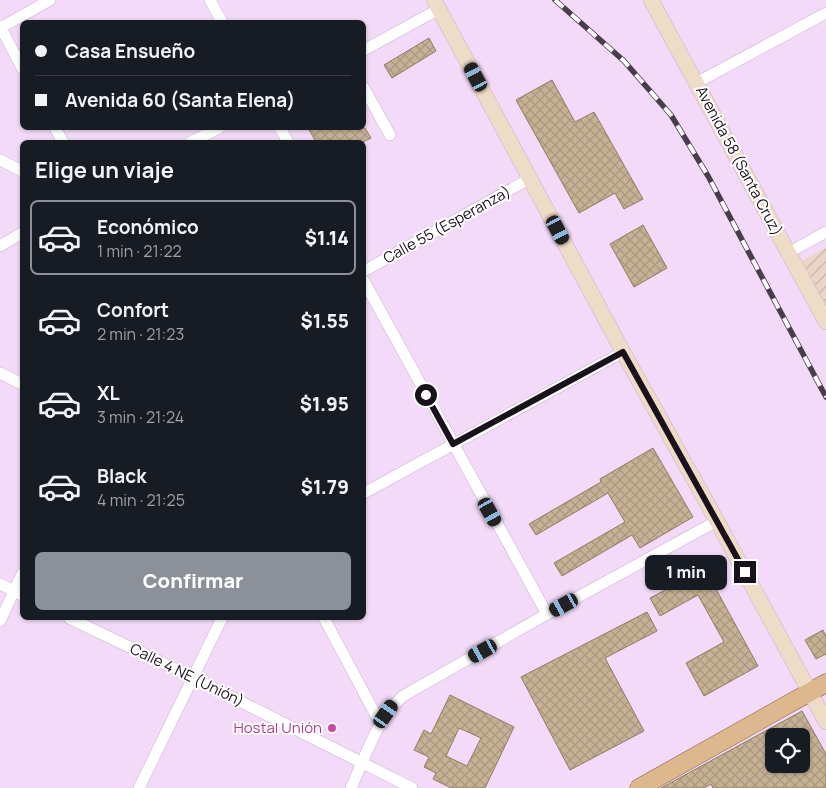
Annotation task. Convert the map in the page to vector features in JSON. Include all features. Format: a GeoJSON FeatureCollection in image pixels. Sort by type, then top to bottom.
{"type":"FeatureCollection","features":[{"type":"Feature","properties":{"kind":"main road"},"geometry":{"type":"LineString","coordinates":[[646,787],[826,683]]}},
{"type":"Feature","properties":{"kind":"street"},"geometry":{"type":"LineString","coordinates":[[20,64],[0,27],[50,0]]}},
{"type":"Feature","properties":{"kind":"street"},"geometry":{"type":"LineString","coordinates":[[210,0],[221,20]]}},
{"type":"Feature","properties":{"kind":"street","name":"Avenida 58 (Santa Cruz)"},"geometry":{"type":"LineString","coordinates":[[651,0],[826,322]]}},
{"type":"Feature","properties":{"kind":"street"},"geometry":{"type":"LineString","coordinates":[[366,49],[436,5],[531,178],[623,352],[826,722]]}},
{"type":"Feature","properties":{"kind":"street"},"geometry":{"type":"LineString","coordinates":[[696,83],[826,13]]}},
{"type":"Feature","properties":{"kind":"street"},"geometry":{"type":"LineString","coordinates":[[366,92],[390,135]]}},
{"type":"Feature","properties":{"kind":"street"},"geometry":{"type":"LineString","coordinates":[[196,140],[215,130]]}},
{"type":"Feature","properties":{"kind":"street"},"geometry":{"type":"LineString","coordinates":[[0,160],[20,169]]}},
{"type":"Feature","properties":{"kind":"street","name":"Calle 55 (Esperanza)"},"geometry":{"type":"LineString","coordinates":[[366,270],[531,178]]}},
{"type":"Feature","properties":{"kind":"street"},"geometry":{"type":"LineString","coordinates":[[788,253],[826,232]]}},
{"type":"Feature","properties":{"kind":"street"},"geometry":{"type":"LineString","coordinates":[[0,246],[20,235]]}},
{"type":"Feature","properties":{"kind":"street"},"geometry":{"type":"LineString","coordinates":[[366,285],[546,614]]}},
{"type":"Feature","properties":{"kind":"street"},"geometry":{"type":"LineString","coordinates":[[366,492],[623,352]]}},
{"type":"Feature","properties":{"kind":"street"},"geometry":{"type":"LineString","coordinates":[[0,373],[20,383]]}},
{"type":"Feature","properties":{"kind":"street"},"geometry":{"type":"LineString","coordinates":[[351,788],[380,723],[392,706],[403,696],[546,614],[717,521]]}},
{"type":"Feature","properties":{"kind":"street"},"geometry":{"type":"LineString","coordinates":[[0,584],[18,593],[0,621]]}},
{"type":"Feature","properties":{"kind":"street","name":"Calle 4 NE (Unión)"},"geometry":{"type":"LineString","coordinates":[[73,620],[192,676],[412,788]]}},
{"type":"Feature","properties":{"kind":"street"},"geometry":{"type":"LineString","coordinates":[[139,788],[221,620]]}},
{"type":"Feature","properties":{"kind":"street"},"geometry":{"type":"LineString","coordinates":[[325,620],[380,723]]}},
{"type":"Feature","properties":{"kind":"shaded area"},"geometry":{"type":"Polygon","coordinates":[[[826,248],[826,307],[802,261],[826,248]]]}},
{"type":"Feature","properties":{"kind":"building"},"geometry":{"type":"Polygon","coordinates":[[[429,38],[436,51],[392,78],[384,65],[429,38]]]}},
{"type":"Feature","properties":{"kind":"building"},"geometry":{"type":"Polygon","coordinates":[[[552,80],[575,122],[594,112],[643,199],[624,209],[615,193],[579,213],[516,100],[552,80]]]}},
{"type":"Feature","properties":{"kind":"building"},"geometry":{"type":"Polygon","coordinates":[[[309,130],[366,130],[371,138],[366,140],[315,140],[309,130]]]}},
{"type":"Feature","properties":{"kind":"building"},"geometry":{"type":"Polygon","coordinates":[[[643,225],[667,268],[634,287],[610,244],[643,225]]]}},
{"type":"Feature","properties":{"kind":"building"},"geometry":{"type":"Polygon","coordinates":[[[653,448],[693,517],[640,548],[632,535],[562,576],[554,563],[625,522],[608,493],[536,535],[529,524],[601,482],[600,479],[653,448]]]}},
{"type":"Feature","properties":{"kind":"building"},"geometry":{"type":"Polygon","coordinates":[[[705,569],[758,666],[704,696],[686,663],[724,642],[698,595],[660,616],[650,598],[705,569]]]}},
{"type":"Feature","properties":{"kind":"building"},"geometry":{"type":"Polygon","coordinates":[[[647,612],[657,631],[605,658],[644,731],[570,770],[521,677],[647,612]]]}},
{"type":"Feature","properties":{"kind":"building"},"geometry":{"type":"Polygon","coordinates":[[[823,630],[826,636],[826,654],[816,659],[805,640],[823,630]]]}},
{"type":"Feature","properties":{"kind":"building"},"geometry":{"type":"Polygon","coordinates":[[[450,695],[514,727],[485,788],[451,788],[433,779],[436,773],[424,767],[429,757],[414,750],[424,730],[431,734],[450,695]],[[459,728],[446,756],[467,766],[481,738],[459,728]]]}},
{"type":"Feature","properties":{"kind":"building"},"geometry":{"type":"Polygon","coordinates":[[[802,711],[826,754],[826,788],[713,788],[711,784],[704,788],[661,788],[765,731],[765,773],[810,773],[810,728],[771,728],[802,711]]]}},
{"type":"Feature","properties":{"kind":"railway"},"geometry":{"type":"LineString","coordinates":[[555,0],[624,61],[671,115],[708,176],[826,397]]}},
{"type":"Feature","properties":{"kind":"place","name":"Hostal Unión"},"geometry":{"type":"Point","coordinates":[332,728]}},
{"type":"Feature","properties":{"kind":"route"},"geometry":{"type":"LineString","coordinates":[[426,395],[453,444],[623,352],[745,572]]}}]}
